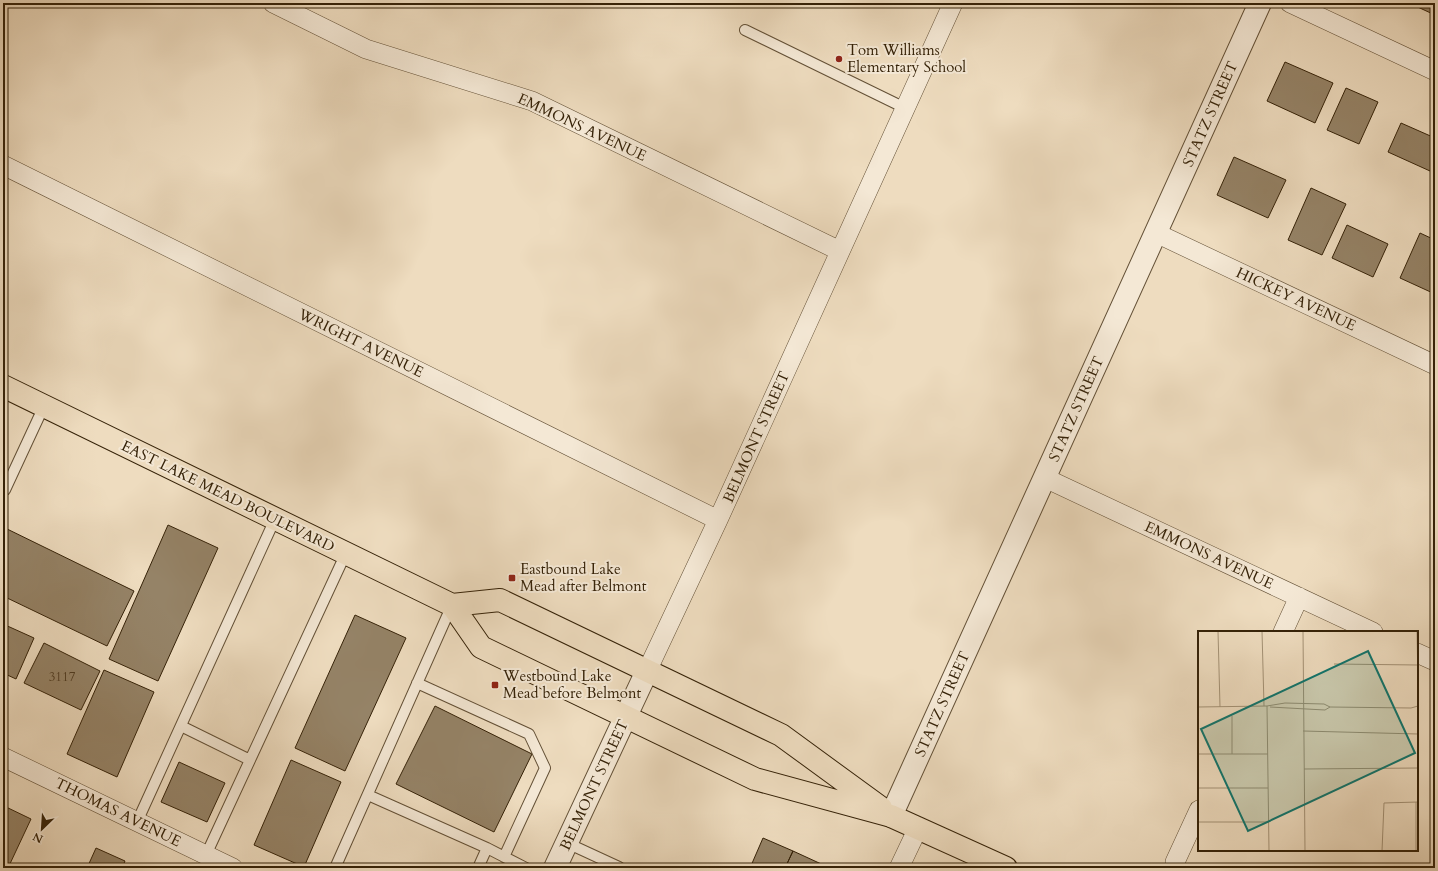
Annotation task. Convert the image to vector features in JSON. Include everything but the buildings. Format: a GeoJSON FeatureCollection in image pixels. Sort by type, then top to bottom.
{"type":"FeatureCollection","features":[{"type":"Feature","properties":{"kind":"main road","name":"EAST LAKE MEAD BOULEVARD"},"geometry":{"type":"LineString","coordinates":[[3,386],[452,605],[481,647],[626,718],[755,779],[891,816],[1006,868]]}},
{"type":"Feature","properties":{"kind":"main road","name":"EAST LAKE MEAD BOULEVARD"},"geometry":{"type":"LineString","coordinates":[[452,605],[500,600],[648,671],[781,736],[891,816]]}},
{"type":"Feature","properties":{"kind":"street","name":"EMMONS AVENUE"},"geometry":{"type":"LineString","coordinates":[[273,3],[366,50],[532,101],[840,251]]}},
{"type":"Feature","properties":{"kind":"street","name":"BELMONT STREET"},"geometry":{"type":"LineString","coordinates":[[555,868],[718,520],[953,3]]}},
{"type":"Feature","properties":{"kind":"street","name":"STATZ STREET"},"geometry":{"type":"LineString","coordinates":[[891,816],[1260,3]]}},
{"type":"Feature","properties":{"kind":"street"},"geometry":{"type":"LineString","coordinates":[[1290,3],[1435,71]]}},
{"type":"Feature","properties":{"kind":"street","name":"WRIGHT AVENUE"},"geometry":{"type":"LineString","coordinates":[[3,165],[718,520]]}},
{"type":"Feature","properties":{"kind":"street","name":"HICKEY AVENUE"},"geometry":{"type":"LineString","coordinates":[[1156,233],[1435,365]]}},
{"type":"Feature","properties":{"kind":"street","name":"EMMONS AVENUE"},"geometry":{"type":"LineString","coordinates":[[1045,478],[1371,631]]}},
{"type":"Feature","properties":{"kind":"street"},"geometry":{"type":"LineString","coordinates":[[1283,631],[1300,597]]}},
{"type":"Feature","properties":{"kind":"street"},"geometry":{"type":"LineString","coordinates":[[1418,653],[1435,661]]}},
{"type":"Feature","properties":{"kind":"street","name":"THOMAS AVENUE"},"geometry":{"type":"LineString","coordinates":[[3,757],[233,868]]}},
{"type":"Feature","properties":{"kind":"street"},"geometry":{"type":"LineString","coordinates":[[1175,862],[1198,812]]}},
{"type":"Feature","properties":{"kind":"street"},"geometry":{"type":"LineString","coordinates":[[900,868],[918,828]]}},
{"type":"Feature","properties":{"kind":"lane"},"geometry":{"type":"LineString","coordinates":[[745,30],[905,108]]}},
{"type":"Feature","properties":{"kind":"lane"},"geometry":{"type":"LineString","coordinates":[[5,490],[44,406]]}},
{"type":"Feature","properties":{"kind":"lane"},"geometry":{"type":"LineString","coordinates":[[137,822],[275,519]]}},
{"type":"Feature","properties":{"kind":"lane"},"geometry":{"type":"LineString","coordinates":[[206,855],[346,553]]}},
{"type":"Feature","properties":{"kind":"lane"},"geometry":{"type":"LineString","coordinates":[[335,868],[452,605]]}},
{"type":"Feature","properties":{"kind":"lane"},"geometry":{"type":"LineString","coordinates":[[417,683],[529,734],[545,768],[504,857]]}},
{"type":"Feature","properties":{"kind":"lane"},"geometry":{"type":"LineString","coordinates":[[181,726],[250,760]]}},
{"type":"Feature","properties":{"kind":"lane"},"geometry":{"type":"LineString","coordinates":[[368,795],[487,848],[526,868]]}},
{"type":"Feature","properties":{"kind":"lane"},"geometry":{"type":"LineString","coordinates":[[567,843],[619,867]]}},
{"type":"Feature","properties":{"kind":"lane"},"geometry":{"type":"LineString","coordinates":[[478,868],[487,848]]}},
{"type":"Feature","properties":{"kind":"place","name":"Tom Williams Elementary School"},"geometry":{"type":"Point","coordinates":[839,59]}},
{"type":"Feature","properties":{"kind":"place","name":"Eastbound Lake Mead after Belmont"},"geometry":{"type":"Point","coordinates":[512,578]}},
{"type":"Feature","properties":{"kind":"place","name":"Westbound Lake Mead before Belmont"},"geometry":{"type":"Point","coordinates":[495,685]}}]}
